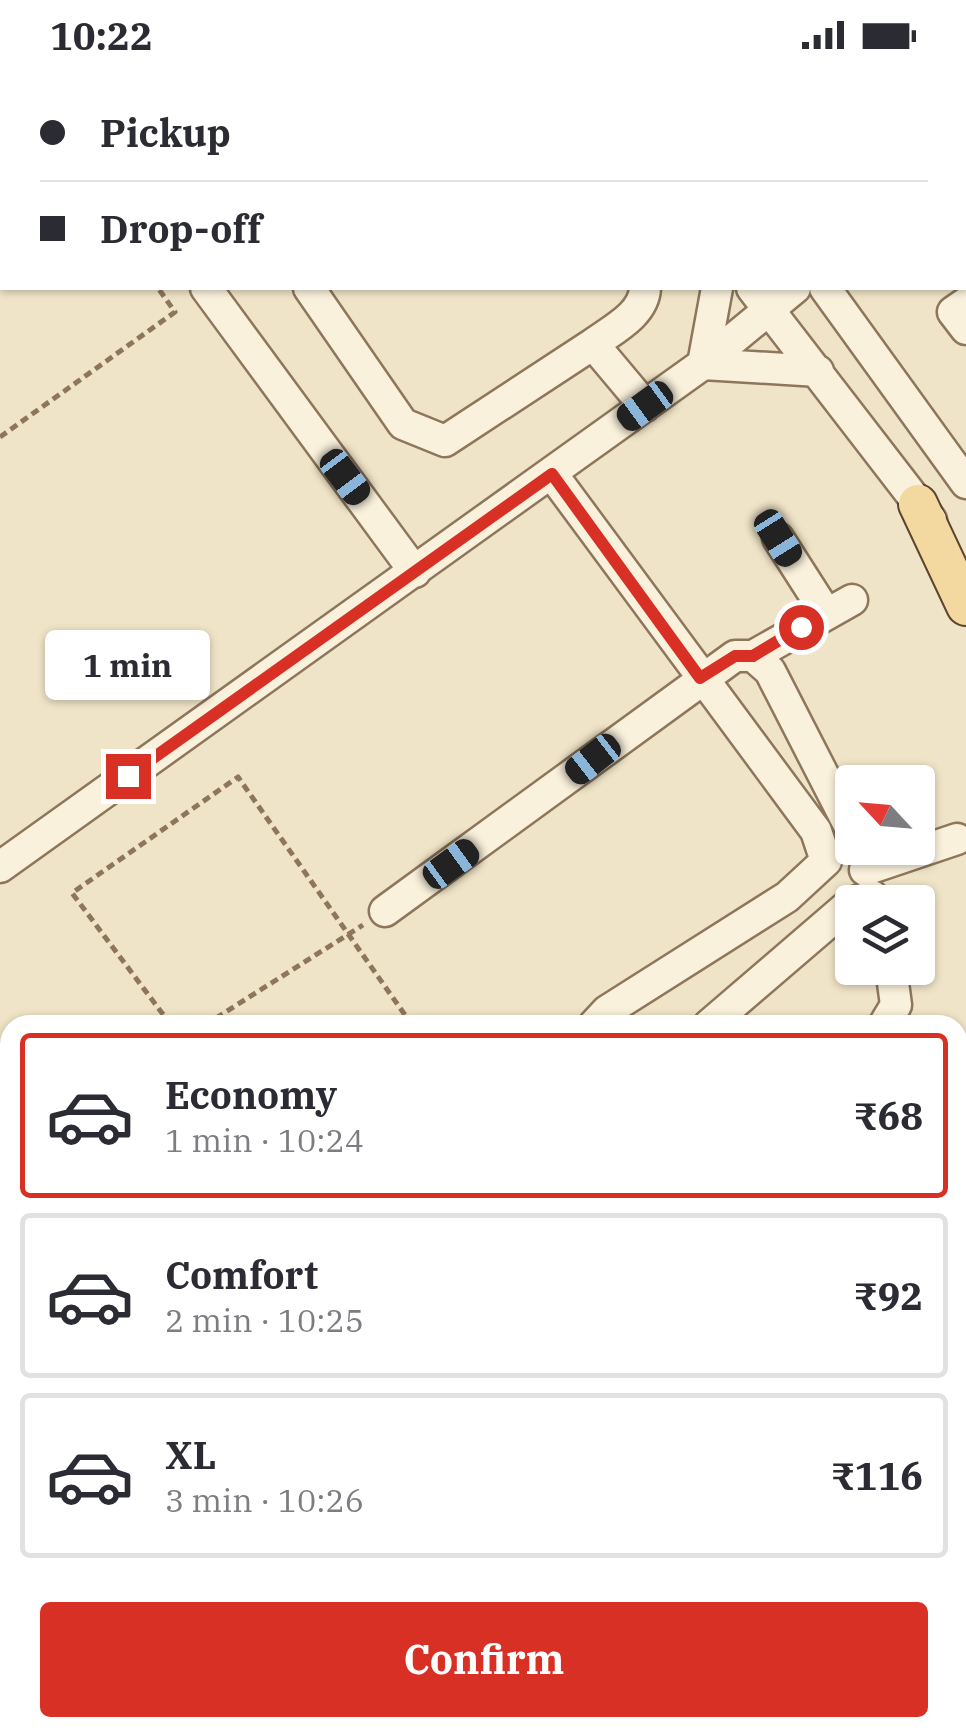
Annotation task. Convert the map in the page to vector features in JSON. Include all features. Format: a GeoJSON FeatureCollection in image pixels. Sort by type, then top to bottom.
{"type":"FeatureCollection","features":[{"type":"Feature","properties":{"kind":"main road"},"geometry":{"type":"LineString","coordinates":[[918,504],[966,606]]}},
{"type":"Feature","properties":{"kind":"street"},"geometry":{"type":"LineString","coordinates":[[207,290],[415,572]]}},
{"type":"Feature","properties":{"kind":"street"},"geometry":{"type":"LineString","coordinates":[[310,290],[403,424],[445,441],[632,316],[644,290]]}},
{"type":"Feature","properties":{"kind":"street"},"geometry":{"type":"LineString","coordinates":[[703,364],[717,290]]}},
{"type":"Feature","properties":{"kind":"street"},"geometry":{"type":"LineString","coordinates":[[0,866],[703,364],[761,299],[789,290]]}},
{"type":"Feature","properties":{"kind":"street"},"geometry":{"type":"LineString","coordinates":[[827,290],[966,483]]}},
{"type":"Feature","properties":{"kind":"street"},"geometry":{"type":"LineString","coordinates":[[761,299],[966,566]]}},
{"type":"Feature","properties":{"kind":"street"},"geometry":{"type":"LineString","coordinates":[[966,303],[954,312],[966,328]]}},
{"type":"Feature","properties":{"kind":"street"},"geometry":{"type":"LineString","coordinates":[[593,344],[645,406]]}},
{"type":"Feature","properties":{"kind":"street"},"geometry":{"type":"LineString","coordinates":[[703,364],[818,371]]}},
{"type":"Feature","properties":{"kind":"street"},"geometry":{"type":"LineString","coordinates":[[552,474],[816,832],[826,861],[787,898],[603,1015]]}},
{"type":"Feature","properties":{"kind":"street"},"geometry":{"type":"LineString","coordinates":[[385,911],[700,678],[735,656],[753,656],[839,607],[778,538]]}},
{"type":"Feature","properties":{"kind":"street"},"geometry":{"type":"LineString","coordinates":[[753,656],[770,671],[835,798]]}},
{"type":"Feature","properties":{"kind":"street"},"geometry":{"type":"LineString","coordinates":[[721,1015],[851,902],[867,879],[957,838]]}},
{"type":"Feature","properties":{"kind":"street"},"geometry":{"type":"LineString","coordinates":[[890,1015],[896,1005],[893,985]]}},
{"type":"Feature","properties":{"kind":"path"},"geometry":{"type":"LineString","coordinates":[[0,437],[175,312],[159,290]]}},
{"type":"Feature","properties":{"kind":"path"},"geometry":{"type":"LineString","coordinates":[[164,1015],[72,893],[238,777],[405,1015]]}},
{"type":"Feature","properties":{"kind":"path"},"geometry":{"type":"LineString","coordinates":[[221,1015],[349,933]]}},
{"type":"Feature","properties":{"kind":"route"},"geometry":{"type":"LineString","coordinates":[[128,776],[552,474],[700,678],[735,656],[753,656],[801,627]]}}]}
